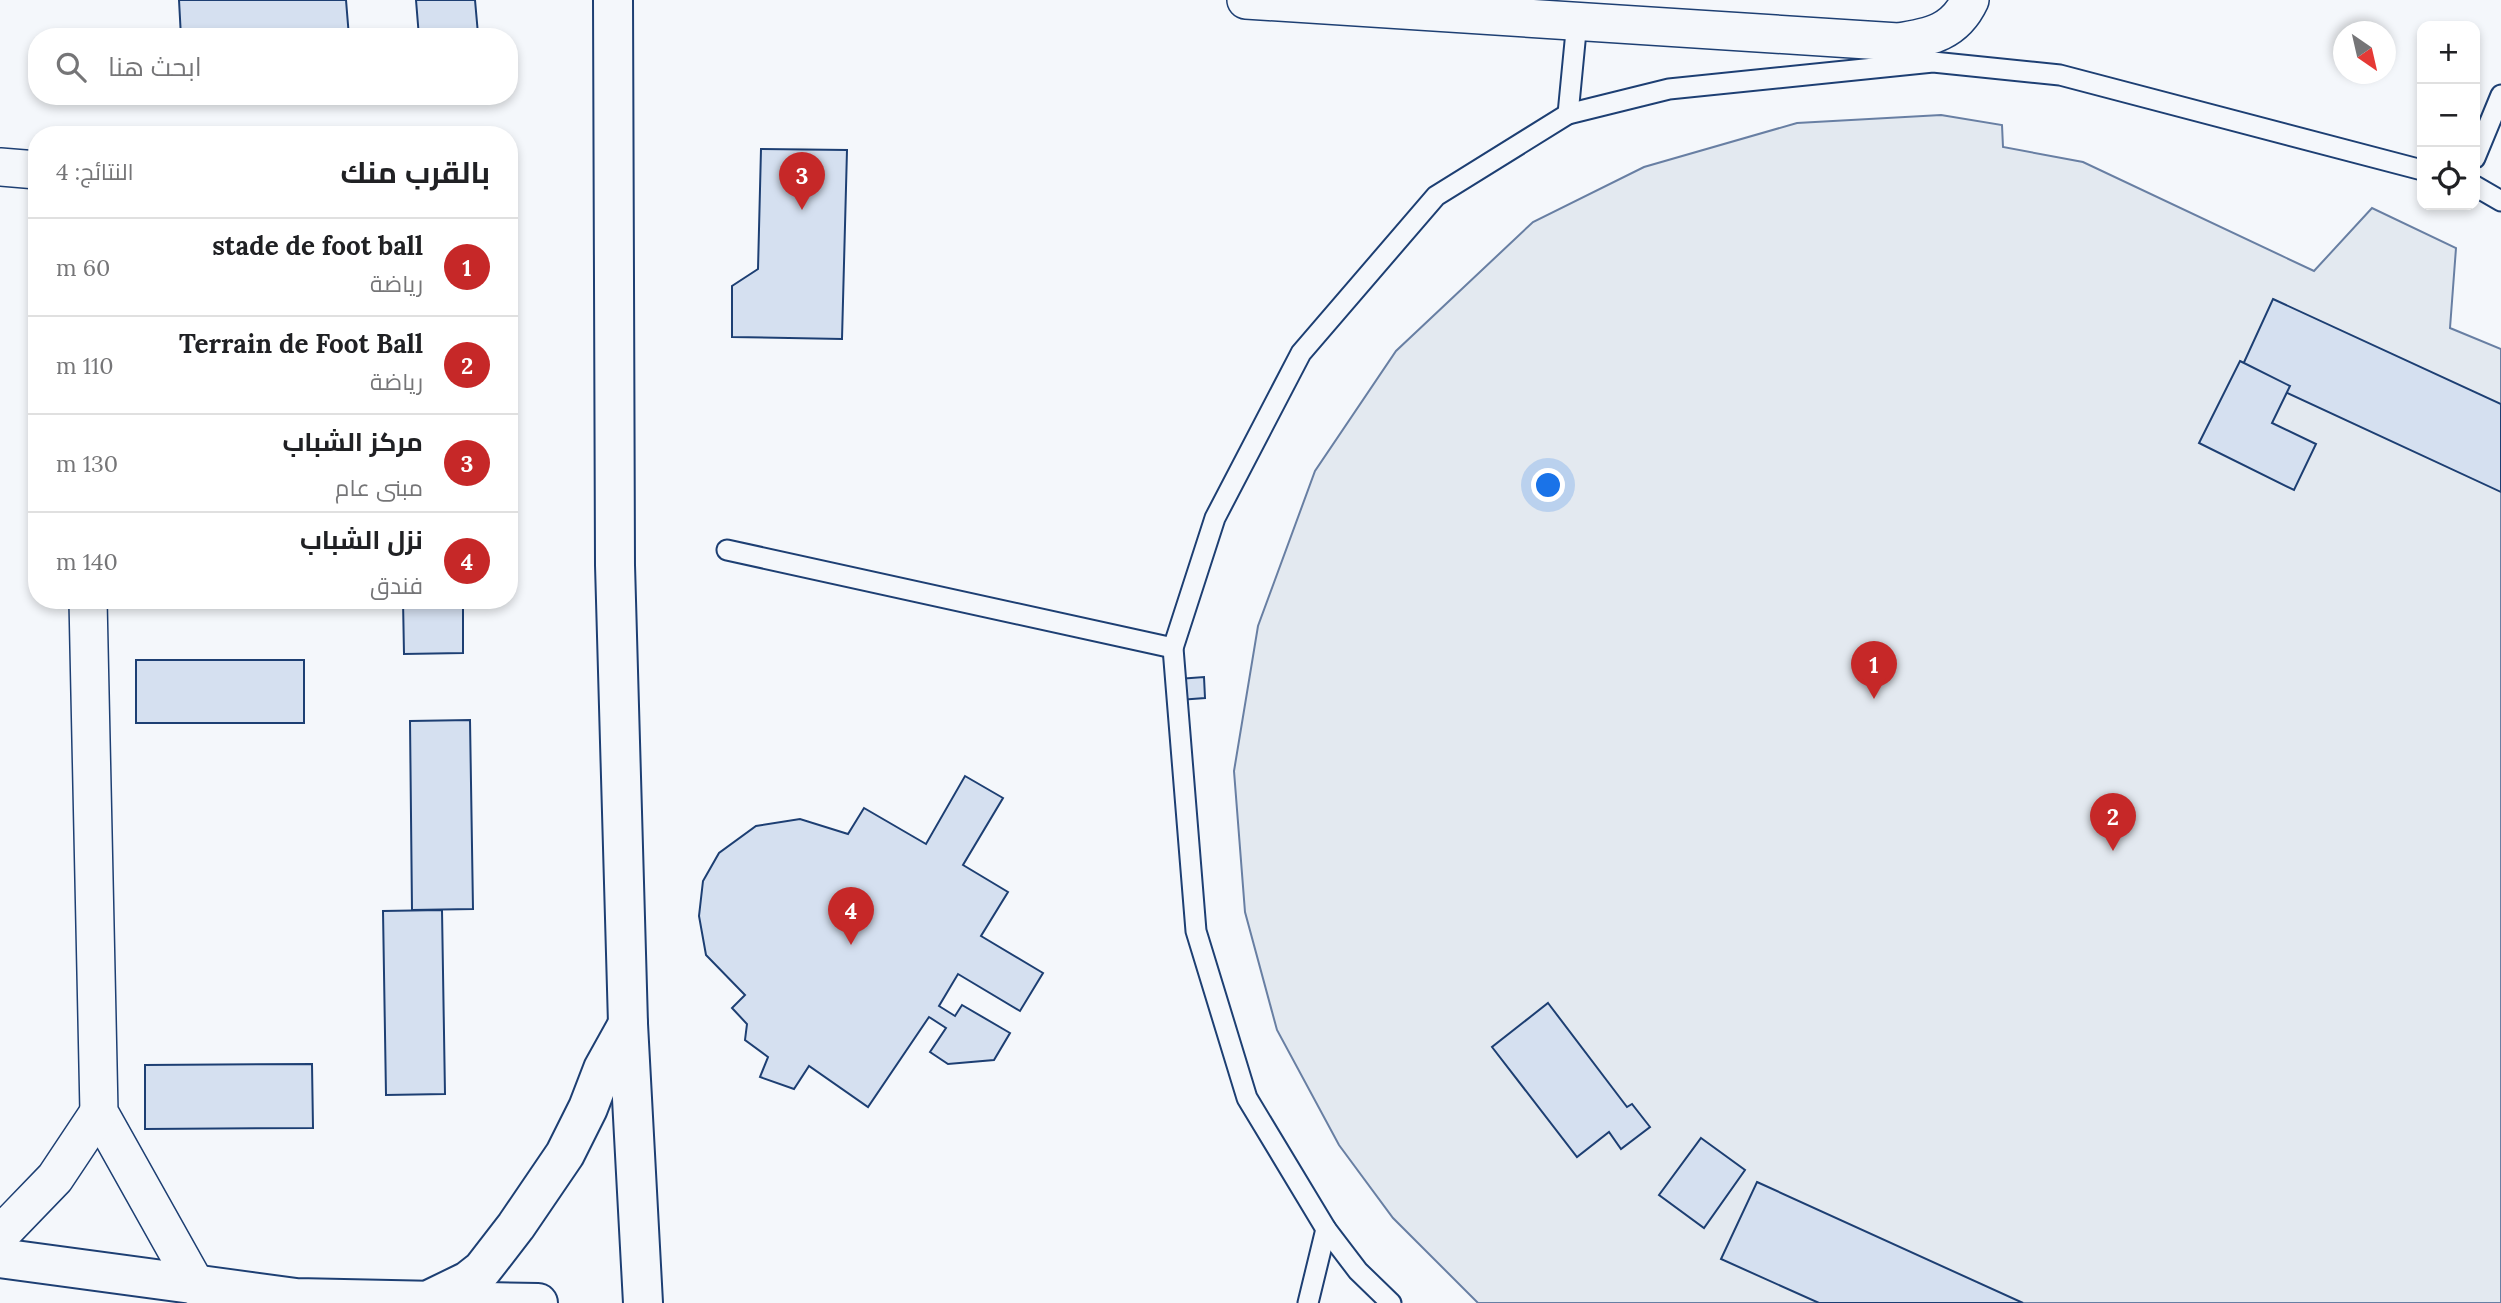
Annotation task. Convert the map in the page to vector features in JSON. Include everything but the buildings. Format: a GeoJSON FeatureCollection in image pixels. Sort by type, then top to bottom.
{"type":"FeatureCollection","features":[{"type":"Feature","properties":{"kind":"main road"},"geometry":{"type":"LineString","coordinates":[[613,0],[615,565],[628,1024],[643,1303]]}},
{"type":"Feature","properties":{"kind":"main road"},"geometry":{"type":"LineString","coordinates":[[424,1301],[468,1281],[482,1270],[516,1226],[565,1154],[603,1069],[628,1024]]}},
{"type":"Feature","properties":{"kind":"main road"},"geometry":{"type":"LineString","coordinates":[[0,1258],[296,1301],[538,1303]]}},
{"type":"Feature","properties":{"kind":"street"},"geometry":{"type":"LineString","coordinates":[[1246,0],[1346,3],[1898,42],[1933,49],[1963,16],[1970,0]]}},
{"type":"Feature","properties":{"kind":"street"},"geometry":{"type":"LineString","coordinates":[[0,167],[28,169]]}},
{"type":"Feature","properties":{"kind":"street"},"geometry":{"type":"LineString","coordinates":[[88,609],[99,1112],[197,1287]]}},
{"type":"Feature","properties":{"kind":"street"},"geometry":{"type":"LineString","coordinates":[[0,1235],[55,1178],[99,1112]]}},
{"type":"Feature","properties":{"kind":"lane"},"geometry":{"type":"LineString","coordinates":[[1568,114],[1577,21]]}},
{"type":"Feature","properties":{"kind":"lane"},"geometry":{"type":"LineString","coordinates":[[1391,1303],[1358,1271],[1326,1228],[1247,1098],[1196,931],[1173,648],[1215,518],[1301,353],[1436,196],[1568,114],[1669,89],[1933,49],[2060,75],[2417,169]]}},
{"type":"Feature","properties":{"kind":"lane"},"geometry":{"type":"LineString","coordinates":[[2480,147],[2501,95]]}},
{"type":"Feature","properties":{"kind":"lane"},"geometry":{"type":"LineString","coordinates":[[2480,189],[2501,201]]}},
{"type":"Feature","properties":{"kind":"lane"},"geometry":{"type":"LineString","coordinates":[[727,550],[1173,648]]}},
{"type":"Feature","properties":{"kind":"lane"},"geometry":{"type":"LineString","coordinates":[[1308,1303],[1326,1228]]}},
{"type":"Feature","properties":{"kind":"shaded area"},"geometry":{"type":"Polygon","coordinates":[[[1941,115],[2002,125],[2003,147],[2083,162],[2314,271],[2372,208],[2456,248],[2450,328],[2501,349],[2501,1303],[1478,1303],[1393,1218],[1339,1145],[1277,1030],[1245,912],[1234,771],[1258,626],[1315,471],[1396,351],[1533,222],[1644,167],[1797,123],[1941,115]]]}},
{"type":"Feature","properties":{"kind":"place","name":"مركز الشباب"},"geometry":{"type":"Point","coordinates":[802,210]}},
{"type":"Feature","properties":{"kind":"place","name":"stade de foot ball"},"geometry":{"type":"Point","coordinates":[1874,699]}},
{"type":"Feature","properties":{"kind":"place","name":"Terrain de Foot Ball"},"geometry":{"type":"Point","coordinates":[2113,851]}},
{"type":"Feature","properties":{"kind":"place","name":"نزل الشباب"},"geometry":{"type":"Point","coordinates":[851,945]}}]}
